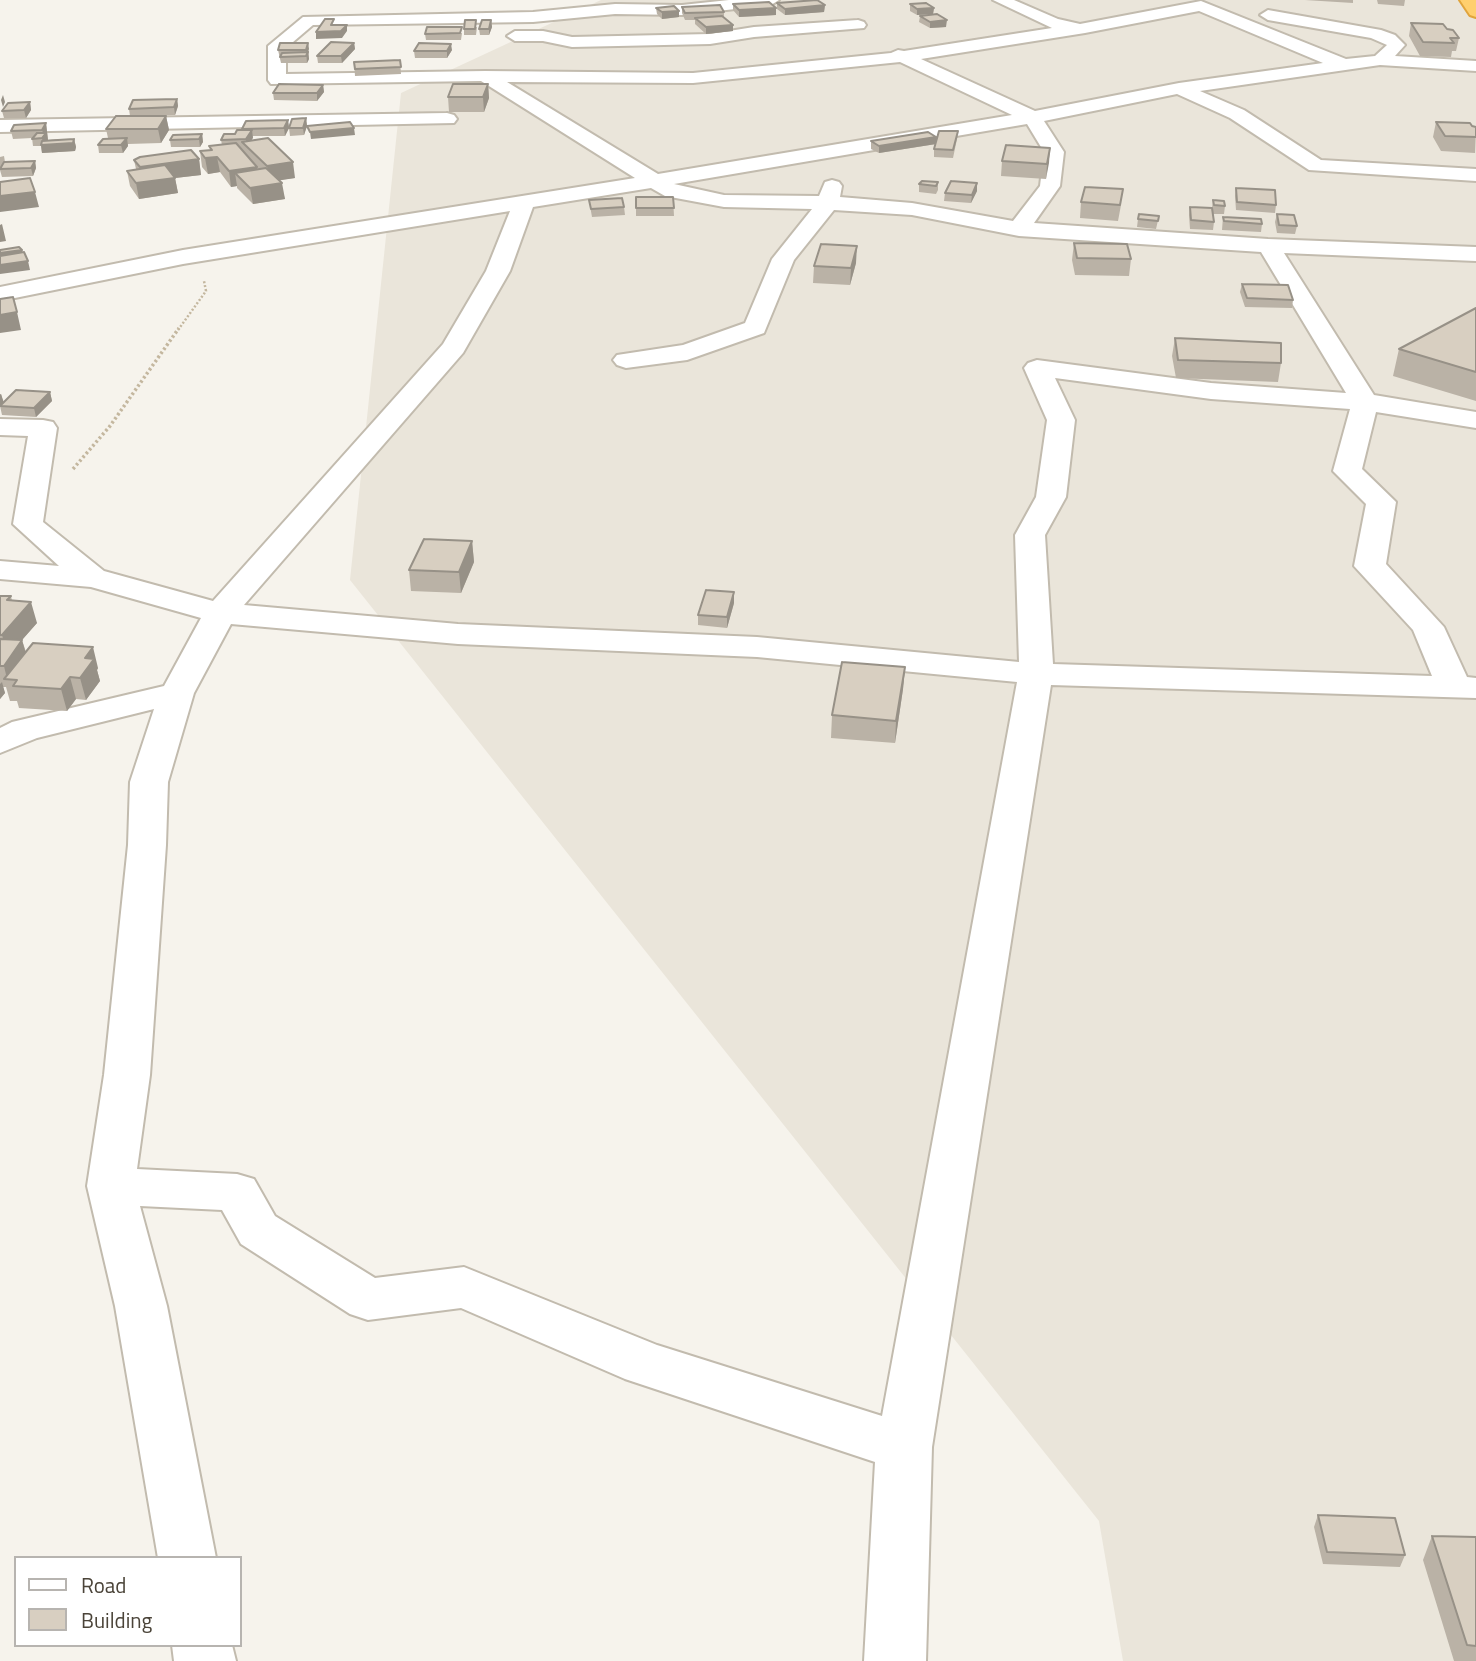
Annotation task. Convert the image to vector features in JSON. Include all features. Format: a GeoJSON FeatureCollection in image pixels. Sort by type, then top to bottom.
{"type":"FeatureCollection","features":[{"type":"Feature","properties":{"kind":"highway"},"geometry":{"type":"LineString","coordinates":[[1468,0],[1476,12]]}},
{"type":"Feature","properties":{"kind":"street"},"geometry":{"type":"LineString","coordinates":[[771,0],[650,5],[533,17],[309,20],[277,46],[276,80],[485,76],[693,78],[901,57],[1085,28],[1196,3],[1375,34],[1396,45],[1380,60]]}},
{"type":"Feature","properties":{"kind":"street"},"geometry":{"type":"LineString","coordinates":[[1001,0],[1055,23],[1085,28]]}},
{"type":"Feature","properties":{"kind":"street"},"geometry":{"type":"LineString","coordinates":[[1196,3],[1342,64]]}},
{"type":"Feature","properties":{"kind":"street"},"geometry":{"type":"LineString","coordinates":[[496,36],[543,36],[572,42],[710,39],[855,18],[873,41],[901,57],[1032,117],[1054,152],[1050,186],[1019,229]]}},
{"type":"Feature","properties":{"kind":"street"},"geometry":{"type":"LineString","coordinates":[[0,294],[183,257],[523,204],[1032,117],[1179,88],[1380,60],[1476,66]]}},
{"type":"Feature","properties":{"kind":"street"},"geometry":{"type":"LineString","coordinates":[[485,76],[672,192],[724,201],[828,203],[912,209],[1019,229],[1268,247],[1476,254]]}},
{"type":"Feature","properties":{"kind":"street"},"geometry":{"type":"LineString","coordinates":[[1237,114],[1244,79]]}},
{"type":"Feature","properties":{"kind":"street"},"geometry":{"type":"LineString","coordinates":[[1179,88],[1237,114],[1316,166],[1476,174]]}},
{"type":"Feature","properties":{"kind":"street"},"geometry":{"type":"LineString","coordinates":[[0,125],[447,119]]}},
{"type":"Feature","properties":{"kind":"street"},"geometry":{"type":"LineString","coordinates":[[626,360],[687,352],[755,328],[783,259],[828,203],[839,150]]}},
{"type":"Feature","properties":{"kind":"street"},"geometry":{"type":"LineString","coordinates":[[741,167],[834,176]]}},
{"type":"Feature","properties":{"kind":"street"},"geometry":{"type":"LineString","coordinates":[[187,1556],[141,1307],[111,1186],[127,1075],[149,782],[177,693],[220,613],[454,348],[498,271],[523,204]]}},
{"type":"Feature","properties":{"kind":"street"},"geometry":{"type":"LineString","coordinates":[[1268,247],[1364,402],[1347,471],[1381,502],[1370,566],[1428,627],[1465,688]]}},
{"type":"Feature","properties":{"kind":"street"},"geometry":{"type":"LineString","coordinates":[[895,1661],[904,1447],[1036,674],[1030,535],[1051,497],[1061,420],[1037,368],[1211,391],[1364,402],[1476,419]]}},
{"type":"Feature","properties":{"kind":"street"},"geometry":{"type":"LineString","coordinates":[[0,428],[43,428],[28,524],[93,578]]}},
{"type":"Feature","properties":{"kind":"street"},"geometry":{"type":"LineString","coordinates":[[0,570],[93,578],[220,613],[458,634],[757,647],[1036,674],[1465,688]]}},
{"type":"Feature","properties":{"kind":"street"},"geometry":{"type":"LineString","coordinates":[[0,742],[25,730],[177,693]]}},
{"type":"Feature","properties":{"kind":"street"},"geometry":{"type":"LineString","coordinates":[[111,1186],[237,1192],[258,1230],[368,1299],[464,1287],[644,1363],[904,1447]]}},
{"type":"Feature","properties":{"kind":"path"},"geometry":{"type":"LineString","coordinates":[[28,524],[110,426],[206,291],[202,271],[183,257]]}},
{"type":"Feature","properties":{"kind":"shaded area"},"geometry":{"type":"Polygon","coordinates":[[[601,0],[1476,0],[1476,1661],[1123,1661],[1099,1521],[350,580],[401,93],[601,0]]]}},
{"type":"Feature","properties":{"kind":"building"},"geometry":{"type":"Polygon","coordinates":[[[817,0],[825,5],[785,9],[777,3],[817,0]]]}},
{"type":"Feature","properties":{"kind":"building"},"geometry":{"type":"Polygon","coordinates":[[[769,2],[776,8],[739,10],[733,4],[769,2]]]}},
{"type":"Feature","properties":{"kind":"building"},"geometry":{"type":"Polygon","coordinates":[[[926,3],[934,8],[917,9],[910,4],[926,3]]]}},
{"type":"Feature","properties":{"kind":"building"},"geometry":{"type":"Polygon","coordinates":[[[720,5],[724,12],[685,13],[682,7],[720,5]]]}},
{"type":"Feature","properties":{"kind":"building"},"geometry":{"type":"Polygon","coordinates":[[[674,6],[679,11],[662,12],[656,8],[674,6]]]}},
{"type":"Feature","properties":{"kind":"building"},"geometry":{"type":"Polygon","coordinates":[[[937,14],[947,20],[930,22],[920,16],[937,14]]]}},
{"type":"Feature","properties":{"kind":"building"},"geometry":{"type":"Polygon","coordinates":[[[722,16],[733,25],[706,27],[695,18],[722,16]]]}},
{"type":"Feature","properties":{"kind":"building"},"geometry":{"type":"Polygon","coordinates":[[[325,19],[334,19],[331,25],[347,25],[341,31],[316,32],[325,19]]]}},
{"type":"Feature","properties":{"kind":"building"},"geometry":{"type":"Polygon","coordinates":[[[465,20],[476,20],[475,29],[464,29],[465,20]]]}},
{"type":"Feature","properties":{"kind":"building"},"geometry":{"type":"Polygon","coordinates":[[[482,20],[491,20],[489,29],[479,29],[482,20]]]}},
{"type":"Feature","properties":{"kind":"building"},"geometry":{"type":"Polygon","coordinates":[[[1411,23],[1443,24],[1459,38],[1450,38],[1454,43],[1423,42],[1411,23]]]}},
{"type":"Feature","properties":{"kind":"building"},"geometry":{"type":"Polygon","coordinates":[[[427,27],[462,27],[460,33],[425,34],[427,27]]]}},
{"type":"Feature","properties":{"kind":"building"},"geometry":{"type":"Polygon","coordinates":[[[331,42],[354,43],[341,56],[317,56],[331,42]]]}},
{"type":"Feature","properties":{"kind":"building"},"geometry":{"type":"Polygon","coordinates":[[[280,43],[308,43],[306,50],[278,50],[280,43]]]}},
{"type":"Feature","properties":{"kind":"building"},"geometry":{"type":"Polygon","coordinates":[[[419,43],[451,44],[447,51],[414,51],[419,43]]]}},
{"type":"Feature","properties":{"kind":"building"},"geometry":{"type":"Polygon","coordinates":[[[308,52],[306,56],[280,57],[282,53],[308,52]]]}},
{"type":"Feature","properties":{"kind":"building"},"geometry":{"type":"Polygon","coordinates":[[[400,60],[401,67],[355,69],[354,62],[400,60]]]}},
{"type":"Feature","properties":{"kind":"building"},"geometry":{"type":"Polygon","coordinates":[[[279,84],[323,85],[317,93],[273,93],[279,84]]]}},
{"type":"Feature","properties":{"kind":"building"},"geometry":{"type":"Polygon","coordinates":[[[453,84],[488,84],[483,97],[448,97],[453,84]]]}},
{"type":"Feature","properties":{"kind":"building"},"geometry":{"type":"Polygon","coordinates":[[[177,99],[174,107],[129,109],[133,100],[177,99]]]}},
{"type":"Feature","properties":{"kind":"building"},"geometry":{"type":"Polygon","coordinates":[[[30,102],[24,110],[2,111],[8,103],[30,102]]]}},
{"type":"Feature","properties":{"kind":"building"},"geometry":{"type":"Polygon","coordinates":[[[116,116],[166,116],[158,129],[106,129],[116,116]]]}},
{"type":"Feature","properties":{"kind":"building"},"geometry":{"type":"Polygon","coordinates":[[[306,118],[303,128],[289,128],[292,119],[306,118]]]}},
{"type":"Feature","properties":{"kind":"building"},"geometry":{"type":"Polygon","coordinates":[[[288,120],[284,128],[242,129],[246,121],[288,120]]]}},
{"type":"Feature","properties":{"kind":"building"},"geometry":{"type":"Polygon","coordinates":[[[350,122],[354,128],[310,132],[307,126],[350,122]]]}},
{"type":"Feature","properties":{"kind":"building"},"geometry":{"type":"Polygon","coordinates":[[[1436,122],[1470,123],[1476,127],[1476,137],[1445,136],[1436,122]]]}},
{"type":"Feature","properties":{"kind":"building"},"geometry":{"type":"Polygon","coordinates":[[[46,123],[42,130],[11,131],[14,125],[46,123]]]}},
{"type":"Feature","properties":{"kind":"building"},"geometry":{"type":"Polygon","coordinates":[[[237,130],[252,130],[246,139],[221,140],[224,134],[235,134],[237,130]]]}},
{"type":"Feature","properties":{"kind":"building"},"geometry":{"type":"Polygon","coordinates":[[[939,131],[958,131],[953,150],[934,149],[939,131]]]}},
{"type":"Feature","properties":{"kind":"building"},"geometry":{"type":"Polygon","coordinates":[[[928,132],[936,137],[879,146],[871,141],[928,132]]]}},
{"type":"Feature","properties":{"kind":"building"},"geometry":{"type":"Polygon","coordinates":[[[37,133],[46,133],[42,138],[32,139],[37,133]]]}},
{"type":"Feature","properties":{"kind":"building"},"geometry":{"type":"Polygon","coordinates":[[[202,134],[199,139],[170,140],[173,135],[202,134]]]}},
{"type":"Feature","properties":{"kind":"building"},"geometry":{"type":"Polygon","coordinates":[[[127,138],[121,145],[98,145],[103,139],[127,138]]]}},
{"type":"Feature","properties":{"kind":"building"},"geometry":{"type":"Polygon","coordinates":[[[268,138],[293,162],[267,166],[242,142],[268,138]]]}},
{"type":"Feature","properties":{"kind":"building"},"geometry":{"type":"Polygon","coordinates":[[[74,139],[73,143],[41,145],[42,141],[74,139]]]}},
{"type":"Feature","properties":{"kind":"building"},"geometry":{"type":"Polygon","coordinates":[[[236,143],[257,167],[229,171],[217,157],[205,158],[200,151],[212,150],[209,146],[236,143]]]}},
{"type":"Feature","properties":{"kind":"building"},"geometry":{"type":"Polygon","coordinates":[[[1006,145],[1050,148],[1047,164],[1002,161],[1006,145]]]}},
{"type":"Feature","properties":{"kind":"building"},"geometry":{"type":"Polygon","coordinates":[[[191,150],[199,159],[140,167],[134,160],[140,157],[191,150]]]}},
{"type":"Feature","properties":{"kind":"building"},"geometry":{"type":"Polygon","coordinates":[[[35,161],[31,168],[0,169],[4,162],[35,161]]]}},
{"type":"Feature","properties":{"kind":"building"},"geometry":{"type":"Polygon","coordinates":[[[165,165],[175,178],[136,183],[127,171],[165,165]]]}},
{"type":"Feature","properties":{"kind":"building"},"geometry":{"type":"Polygon","coordinates":[[[266,168],[282,183],[250,188],[235,173],[266,168]]]}},
{"type":"Feature","properties":{"kind":"building"},"geometry":{"type":"Polygon","coordinates":[[[30,178],[35,192],[0,196],[0,182],[30,178]]]}},
{"type":"Feature","properties":{"kind":"building"},"geometry":{"type":"Polygon","coordinates":[[[922,181],[938,182],[936,186],[919,184],[922,181]]]}},
{"type":"Feature","properties":{"kind":"building"},"geometry":{"type":"Polygon","coordinates":[[[951,181],[977,183],[972,195],[945,193],[951,181]]]}},
{"type":"Feature","properties":{"kind":"building"},"geometry":{"type":"Polygon","coordinates":[[[1085,187],[1123,189],[1120,205],[1081,202],[1085,187]]]}},
{"type":"Feature","properties":{"kind":"building"},"geometry":{"type":"Polygon","coordinates":[[[1236,188],[1275,190],[1276,205],[1237,202],[1236,188]]]}},
{"type":"Feature","properties":{"kind":"building"},"geometry":{"type":"Polygon","coordinates":[[[636,197],[673,197],[674,208],[636,208],[636,197]]]}},
{"type":"Feature","properties":{"kind":"building"},"geometry":{"type":"Polygon","coordinates":[[[622,198],[624,207],[591,209],[589,200],[622,198]]]}},
{"type":"Feature","properties":{"kind":"building"},"geometry":{"type":"Polygon","coordinates":[[[1213,200],[1224,201],[1225,206],[1214,205],[1213,200]]]}},
{"type":"Feature","properties":{"kind":"building"},"geometry":{"type":"Polygon","coordinates":[[[1190,207],[1212,208],[1214,222],[1191,220],[1190,207]]]}},
{"type":"Feature","properties":{"kind":"building"},"geometry":{"type":"Polygon","coordinates":[[[1139,214],[1159,216],[1158,221],[1138,219],[1139,214]]]}},
{"type":"Feature","properties":{"kind":"building"},"geometry":{"type":"Polygon","coordinates":[[[1277,214],[1294,215],[1297,226],[1279,225],[1277,214]]]}},
{"type":"Feature","properties":{"kind":"building"},"geometry":{"type":"Polygon","coordinates":[[[1223,217],[1261,219],[1262,224],[1224,221],[1223,217]]]}},
{"type":"Feature","properties":{"kind":"building"},"geometry":{"type":"Polygon","coordinates":[[[1074,243],[1127,244],[1131,259],[1077,258],[1074,243]]]}},
{"type":"Feature","properties":{"kind":"building"},"geometry":{"type":"Polygon","coordinates":[[[821,244],[857,246],[851,268],[814,266],[821,244]]]}},
{"type":"Feature","properties":{"kind":"building"},"geometry":{"type":"Polygon","coordinates":[[[19,247],[22,250],[0,253],[0,250],[19,247]]]}},
{"type":"Feature","properties":{"kind":"building"},"geometry":{"type":"Polygon","coordinates":[[[24,252],[28,261],[0,265],[0,256],[24,252]]]}},
{"type":"Feature","properties":{"kind":"building"},"geometry":{"type":"Polygon","coordinates":[[[1242,284],[1288,285],[1293,300],[1247,298],[1242,284]]]}},
{"type":"Feature","properties":{"kind":"building"},"geometry":{"type":"Polygon","coordinates":[[[13,297],[17,312],[0,315],[0,299],[13,297]]]}},
{"type":"Feature","properties":{"kind":"building"},"geometry":{"type":"Polygon","coordinates":[[[1476,308],[1476,372],[1399,349],[1476,308]]]}},
{"type":"Feature","properties":{"kind":"building"},"geometry":{"type":"Polygon","coordinates":[[[1175,338],[1281,343],[1281,363],[1178,360],[1175,338]]]}},
{"type":"Feature","properties":{"kind":"building"},"geometry":{"type":"Polygon","coordinates":[[[16,390],[50,392],[34,408],[0,406],[16,390]]]}},
{"type":"Feature","properties":{"kind":"building"},"geometry":{"type":"Polygon","coordinates":[[[424,539],[472,541],[459,572],[409,570],[424,539]]]}},
{"type":"Feature","properties":{"kind":"building"},"geometry":{"type":"Polygon","coordinates":[[[706,590],[734,592],[727,617],[698,615],[706,590]]]}},
{"type":"Feature","properties":{"kind":"building"},"geometry":{"type":"Polygon","coordinates":[[[0,596],[11,596],[7,600],[31,602],[2,635],[0,635],[0,596]]]}},
{"type":"Feature","properties":{"kind":"building"},"geometry":{"type":"Polygon","coordinates":[[[0,639],[22,640],[4,666],[0,666],[0,639]]]}},
{"type":"Feature","properties":{"kind":"building"},"geometry":{"type":"Polygon","coordinates":[[[33,643],[93,647],[85,658],[94,659],[80,678],[70,677],[61,689],[13,686],[17,680],[4,679],[33,643]]]}},
{"type":"Feature","properties":{"kind":"building"},"geometry":{"type":"Polygon","coordinates":[[[842,662],[905,667],[896,721],[832,715],[842,662]]]}},
{"type":"Feature","properties":{"kind":"building"},"geometry":{"type":"Polygon","coordinates":[[[1318,1515],[1395,1518],[1405,1555],[1327,1552],[1318,1515]]]}},
{"type":"Feature","properties":{"kind":"building"},"geometry":{"type":"Polygon","coordinates":[[[1432,1536],[1476,1537],[1476,1646],[1467,1645],[1432,1536]]]}}]}
